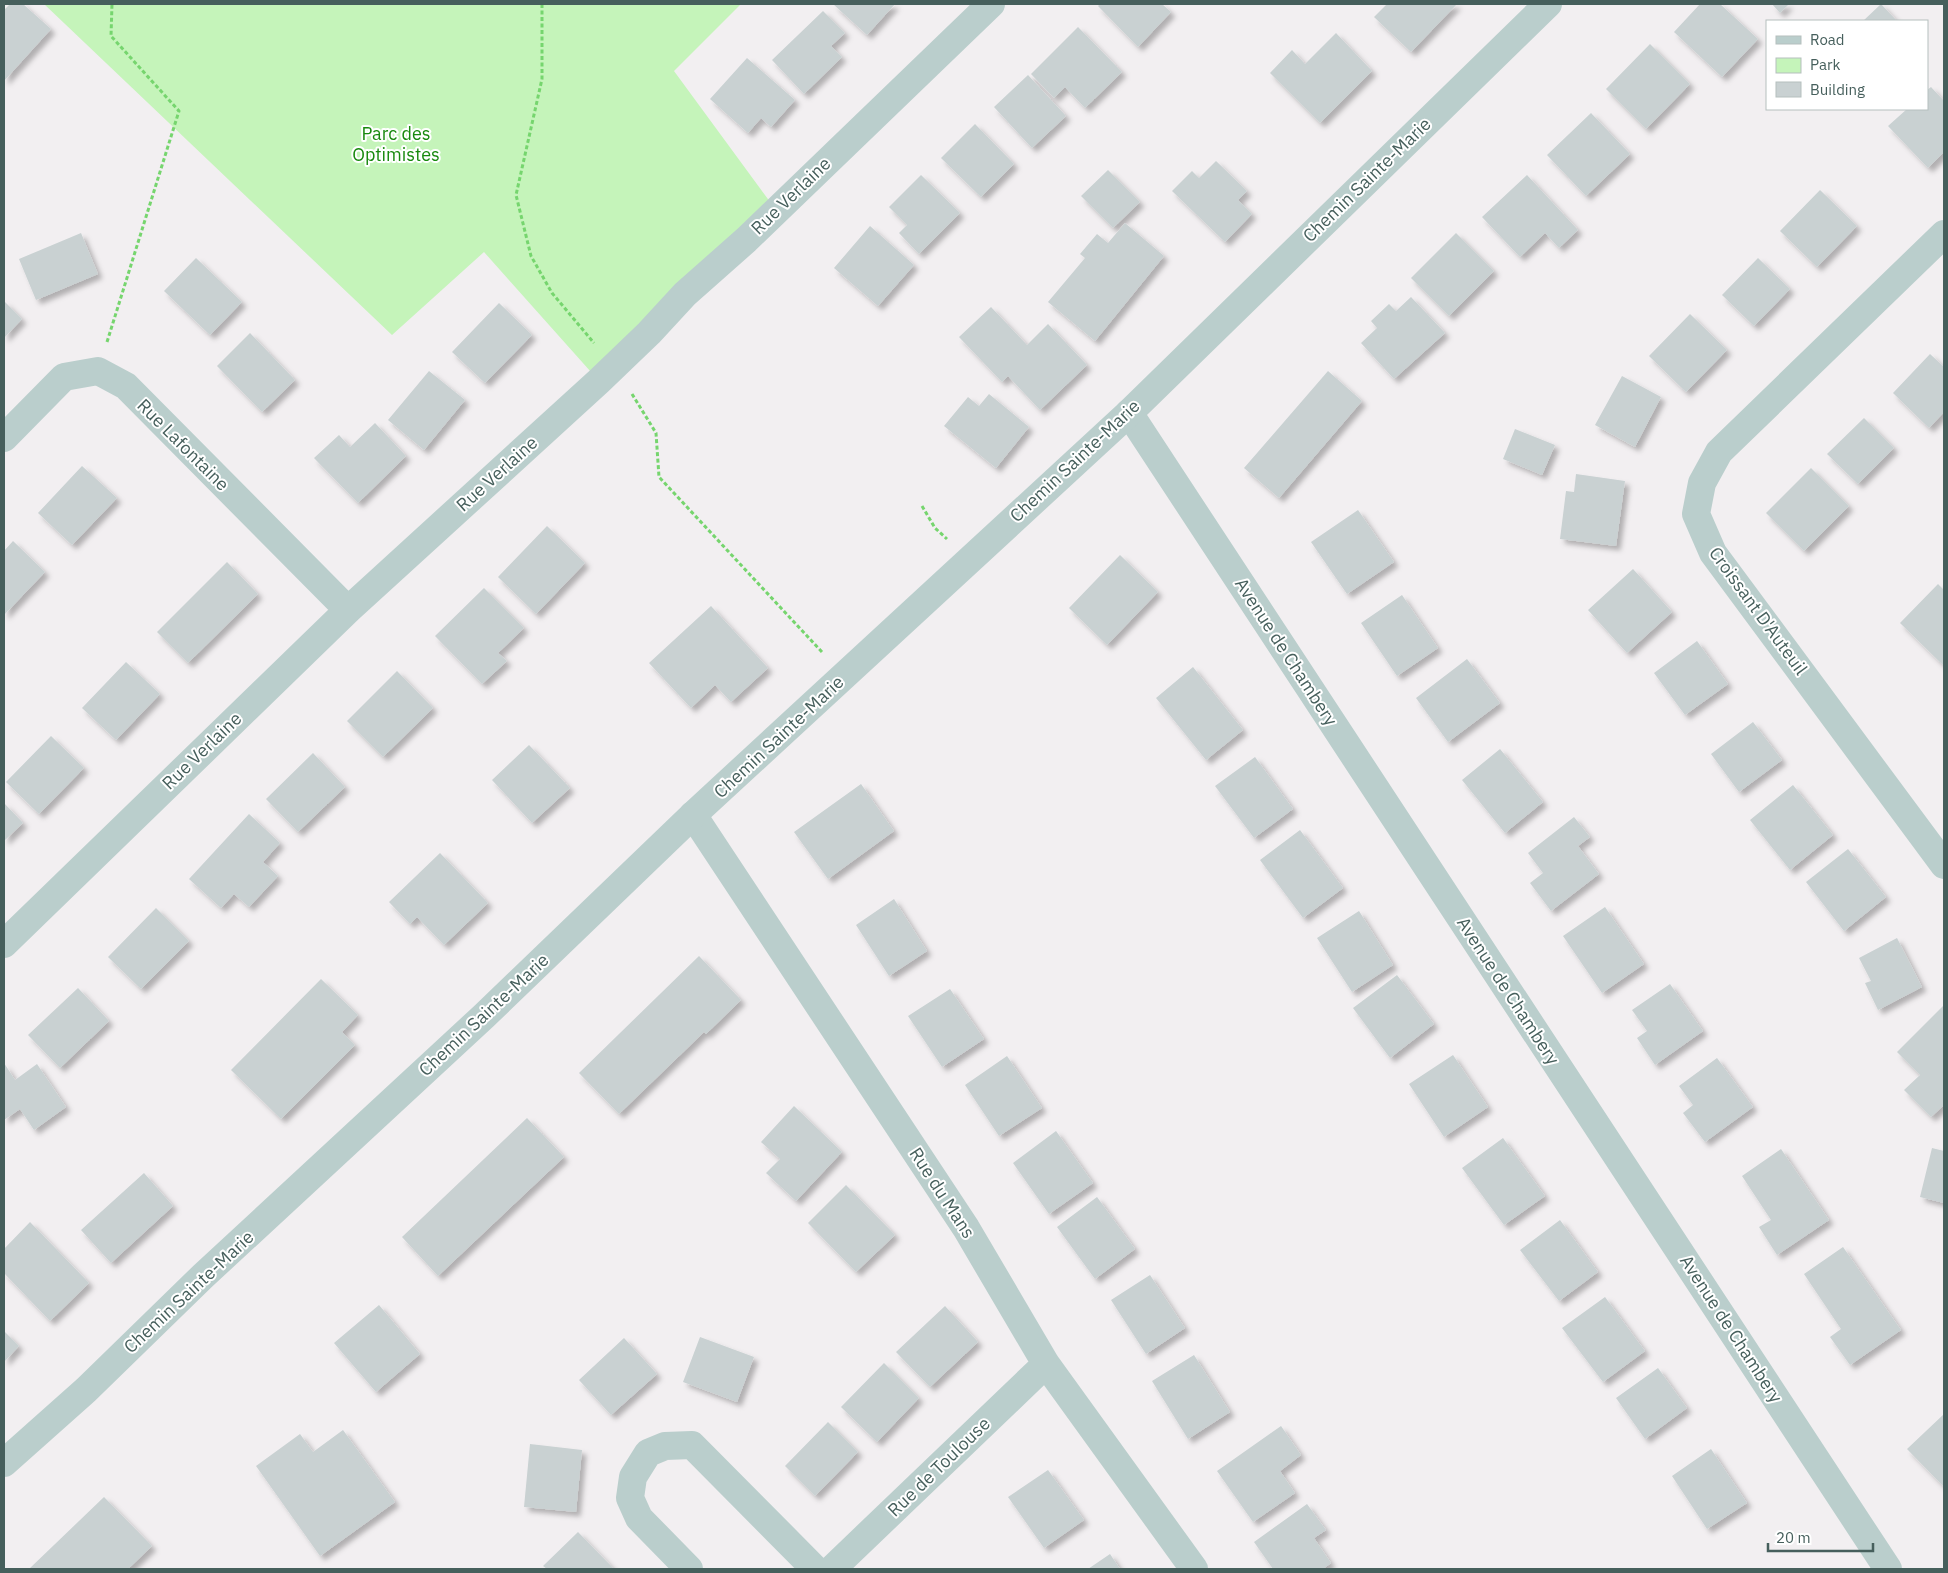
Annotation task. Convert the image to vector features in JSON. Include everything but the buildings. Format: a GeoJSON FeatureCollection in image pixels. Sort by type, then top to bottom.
{"type":"FeatureCollection","features":[{"type":"Feature","properties":{"kind":"street","name":"Rue Verlaine"},"geometry":{"type":"LineString","coordinates":[[4,944],[348,610],[615,366],[685,294],[746,240],[991,4]]}},
{"type":"Feature","properties":{"kind":"street","name":"Chemin Sainte-Marie"},"geometry":{"type":"LineString","coordinates":[[4,1463],[86,1390],[203,1276],[498,1003],[693,815],[1129,413],[1548,4]]}},
{"type":"Feature","properties":{"kind":"street","name":"Croissant D'Auteuil"},"geometry":{"type":"LineString","coordinates":[[1944,234],[1719,452],[1702,483],[1696,514],[1713,553],[1944,865]]}},
{"type":"Feature","properties":{"kind":"street"},"geometry":{"type":"LineString","coordinates":[[4,438],[64,377],[98,371]]}},
{"type":"Feature","properties":{"kind":"street","name":"Rue Lafontaine"},"geometry":{"type":"LineString","coordinates":[[98,371],[126,386],[348,610]]}},
{"type":"Feature","properties":{"kind":"street","name":"Avenue de Chambery"},"geometry":{"type":"LineString","coordinates":[[1129,413],[1888,1569]]}},
{"type":"Feature","properties":{"kind":"street","name":"Rue du Mans"},"geometry":{"type":"LineString","coordinates":[[693,815],[966,1228],[1046,1364],[1194,1569]]}},
{"type":"Feature","properties":{"kind":"street","name":"Rue de Toulouse"},"geometry":{"type":"LineString","coordinates":[[832,1569],[1046,1364]]}},
{"type":"Feature","properties":{"kind":"street"},"geometry":{"type":"LineString","coordinates":[[689,1569],[640,1518],[630,1498],[633,1478],[648,1453],[666,1446],[692,1445],[815,1569]]}},
{"type":"Feature","properties":{"kind":"path"},"geometry":{"type":"LineString","coordinates":[[98,371],[179,111],[111,36],[112,4]]}},
{"type":"Feature","properties":{"kind":"path"},"geometry":{"type":"LineString","coordinates":[[542,4],[542,79],[516,195],[531,256],[552,293],[615,366],[656,433],[659,477],[845,676]]}},
{"type":"Feature","properties":{"kind":"path"},"geometry":{"type":"LineString","coordinates":[[922,506],[935,528],[970,560]]}},
{"type":"Feature","properties":{"kind":"green space","name":"Parc des Optimistes"},"geometry":{"type":"Polygon","coordinates":[[[44,4],[741,4],[674,71],[776,210],[599,381],[484,252],[392,335],[44,4]]]}}]}
